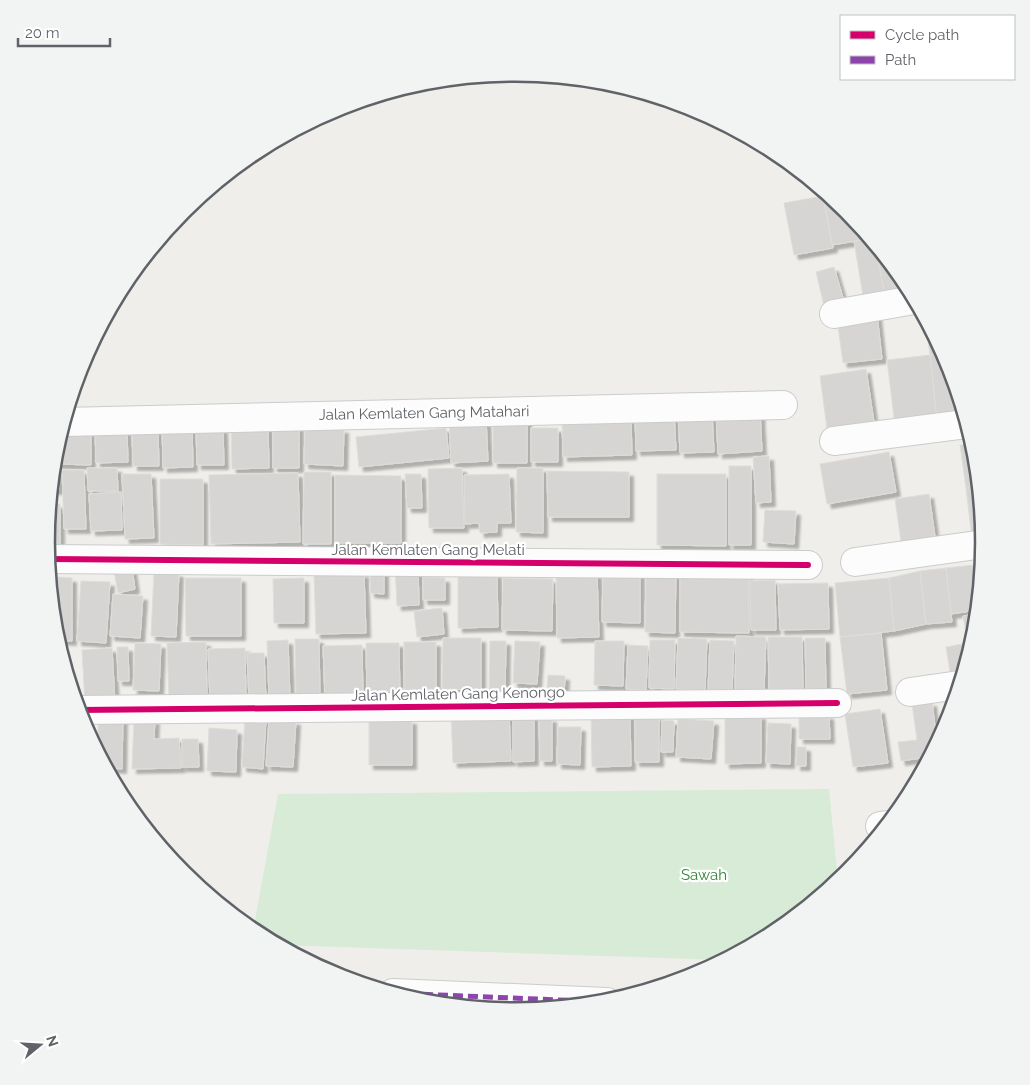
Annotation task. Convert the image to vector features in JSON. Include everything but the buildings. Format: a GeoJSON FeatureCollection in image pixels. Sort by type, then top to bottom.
{"type":"FeatureCollection","features":[{"type":"Feature","properties":{"kind":"street"},"geometry":{"type":"LineString","coordinates":[[834,314],[906,301]]}},
{"type":"Feature","properties":{"kind":"street","name":"Jalan Kemlaten Gang Matahari"},"geometry":{"type":"LineString","coordinates":[[71,422],[783,405]]}},
{"type":"Feature","properties":{"kind":"street"},"geometry":{"type":"LineString","coordinates":[[834,442],[959,425]]}},
{"type":"Feature","properties":{"kind":"street"},"geometry":{"type":"LineString","coordinates":[[855,562],[975,545]]}},
{"type":"Feature","properties":{"kind":"street","name":"Jalan Kemlaten Gang Melati"},"geometry":{"type":"LineString","coordinates":[[56,560],[808,565]]}},
{"type":"Feature","properties":{"kind":"street"},"geometry":{"type":"LineString","coordinates":[[910,692],[952,686]]}},
{"type":"Feature","properties":{"kind":"street","name":"Jalan Kemlaten Gang Kenongo"},"geometry":{"type":"LineString","coordinates":[[87,710],[837,703]]}},
{"type":"Feature","properties":{"kind":"street"},"geometry":{"type":"LineString","coordinates":[[428,994],[563,1000]]}},
{"type":"Feature","properties":{"kind":"green space","name":"Sawah"},"geometry":{"type":"Polygon","coordinates":[[[829,789],[837,871],[771,925],[745,941],[708,959],[294,945],[255,922],[278,794],[829,789]]]}},
{"type":"Feature","properties":{"kind":"marked path"},"geometry":{"type":"LineString","coordinates":[[428,994],[563,1000]]}},
{"type":"Feature","properties":{"kind":"cycle path"},"geometry":{"type":"LineString","coordinates":[[56,559],[808,565]]}},
{"type":"Feature","properties":{"kind":"cycle path"},"geometry":{"type":"LineString","coordinates":[[87,710],[837,703]]}}]}
